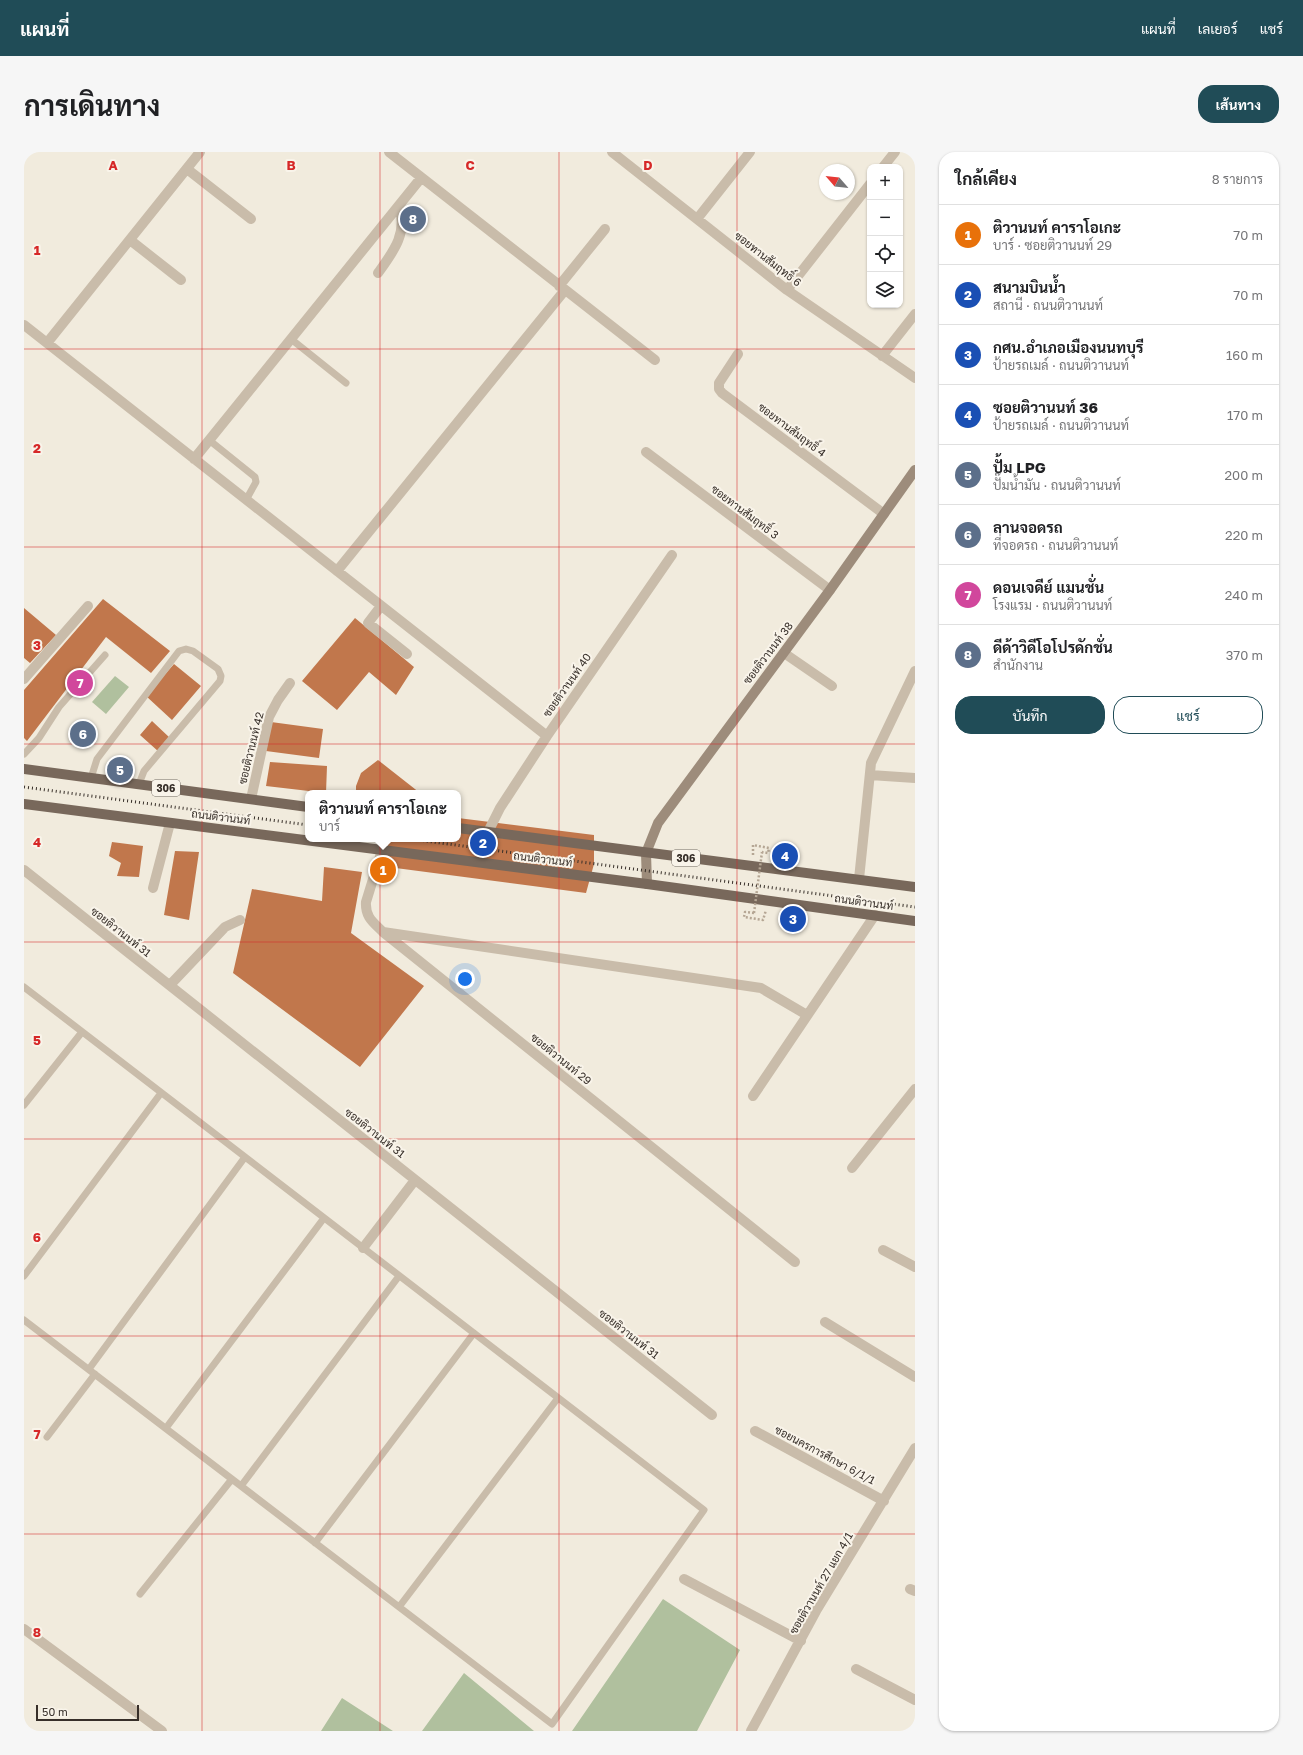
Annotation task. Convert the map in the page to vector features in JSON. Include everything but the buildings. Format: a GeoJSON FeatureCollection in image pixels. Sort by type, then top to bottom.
{"type":"FeatureCollection","features":[{"type":"Feature","properties":{"kind":"main road","name":"ถนนติวานนท์"},"geometry":{"type":"LineString","coordinates":[[24,769],[305,807]]}},
{"type":"Feature","properties":{"kind":"main road","name":"ถนนติวานนท์"},"geometry":{"type":"LineString","coordinates":[[24,804],[305,840]]}},
{"type":"Feature","properties":{"kind":"main road","name":"ถนนติวานนท์"},"geometry":{"type":"LineString","coordinates":[[461,828],[915,887]]}},
{"type":"Feature","properties":{"kind":"main road","name":"ถนนติวานนท์"},"geometry":{"type":"LineString","coordinates":[[319,842],[647,884],[915,921]]}},
{"type":"Feature","properties":{"kind":"street"},"geometry":{"type":"LineString","coordinates":[[47,343],[200,152]]}},
{"type":"Feature","properties":{"kind":"street"},"geometry":{"type":"LineString","coordinates":[[389,152],[655,360]]}},
{"type":"Feature","properties":{"kind":"street","name":"ซอยทานสัมฤทธิ์ 6"},"geometry":{"type":"LineString","coordinates":[[612,152],[786,290],[915,378]]}},
{"type":"Feature","properties":{"kind":"street"},"geometry":{"type":"LineString","coordinates":[[697,219],[750,152]]}},
{"type":"Feature","properties":{"kind":"street"},"geometry":{"type":"LineString","coordinates":[[885,164],[895,152]]}},
{"type":"Feature","properties":{"kind":"street"},"geometry":{"type":"LineString","coordinates":[[187,169],[251,219]]}},
{"type":"Feature","properties":{"kind":"street"},"geometry":{"type":"LineString","coordinates":[[194,459],[421,178]]}},
{"type":"Feature","properties":{"kind":"street"},"geometry":{"type":"LineString","coordinates":[[786,290],[867,188]]}},
{"type":"Feature","properties":{"kind":"street"},"geometry":{"type":"LineString","coordinates":[[378,273],[394,250],[401,234],[404,218],[399,205]]}},
{"type":"Feature","properties":{"kind":"street"},"geometry":{"type":"LineString","coordinates":[[337,571],[562,288],[605,229]]}},
{"type":"Feature","properties":{"kind":"street"},"geometry":{"type":"LineString","coordinates":[[130,240],[181,280]]}},
{"type":"Feature","properties":{"kind":"street"},"geometry":{"type":"LineString","coordinates":[[882,356],[915,314]]}},
{"type":"Feature","properties":{"kind":"street"},"geometry":{"type":"LineString","coordinates":[[24,325],[547,736]]}},
{"type":"Feature","properties":{"kind":"street","name":"ซอยทานสัมฤทธิ์ 4"},"geometry":{"type":"LineString","coordinates":[[738,354],[719,384],[719,389],[722,393],[884,514]]}},
{"type":"Feature","properties":{"kind":"street","name":"ซอยทานสัมฤทธิ์ 3"},"geometry":{"type":"LineString","coordinates":[[646,452],[830,590]]}},
{"type":"Feature","properties":{"kind":"street","name":"ซอยติวานนท์ 38"},"geometry":{"type":"LineString","coordinates":[[646,853],[658,823],[830,590],[915,470]]}},
{"type":"Feature","properties":{"kind":"street","name":"ซอยติวานนท์ 40"},"geometry":{"type":"LineString","coordinates":[[488,832],[500,808],[547,736],[672,554]]}},
{"type":"Feature","properties":{"kind":"street"},"geometry":{"type":"LineString","coordinates":[[24,679],[88,606]]}},
{"type":"Feature","properties":{"kind":"street"},"geometry":{"type":"LineString","coordinates":[[380,606],[368,623],[407,654]]}},
{"type":"Feature","properties":{"kind":"street"},"geometry":{"type":"LineString","coordinates":[[784,653],[832,686]]}},
{"type":"Feature","properties":{"kind":"street"},"geometry":{"type":"LineString","coordinates":[[860,879],[871,763],[915,672]]}},
{"type":"Feature","properties":{"kind":"street","name":"ซอยติวานนท์ 42"},"geometry":{"type":"LineString","coordinates":[[251,799],[269,717],[278,700],[290,683]]}},
{"type":"Feature","properties":{"kind":"street"},"geometry":{"type":"LineString","coordinates":[[870,774],[915,778]]}},
{"type":"Feature","properties":{"kind":"street"},"geometry":{"type":"LineString","coordinates":[[153,888],[170,823]]}},
{"type":"Feature","properties":{"kind":"street","name":"ซอยติวานนท์ 29"},"geometry":{"type":"LineString","coordinates":[[382,850],[365,909],[368,917],[383,932],[795,1262]]}},
{"type":"Feature","properties":{"kind":"street"},"geometry":{"type":"LineString","coordinates":[[646,853],[647,884]]}},
{"type":"Feature","properties":{"kind":"street","name":"ซอยติวานนท์ 31"},"geometry":{"type":"LineString","coordinates":[[24,870],[712,1415]]}},
{"type":"Feature","properties":{"kind":"street"},"geometry":{"type":"LineString","coordinates":[[753,1096],[875,915]]}},
{"type":"Feature","properties":{"kind":"street"},"geometry":{"type":"LineString","coordinates":[[170,986],[225,927],[240,920]]}},
{"type":"Feature","properties":{"kind":"street"},"geometry":{"type":"LineString","coordinates":[[383,932],[761,988],[807,1015]]}},
{"type":"Feature","properties":{"kind":"street"},"geometry":{"type":"LineString","coordinates":[[852,1168],[915,1089]]}},
{"type":"Feature","properties":{"kind":"street"},"geometry":{"type":"LineString","coordinates":[[363,1248],[415,1180]]}},
{"type":"Feature","properties":{"kind":"street"},"geometry":{"type":"LineString","coordinates":[[883,1250],[915,1267]]}},
{"type":"Feature","properties":{"kind":"street"},"geometry":{"type":"LineString","coordinates":[[825,1322],[915,1377]]}},
{"type":"Feature","properties":{"kind":"street","name":"ซอยนครการศึกษา 6/1/1"},"geometry":{"type":"LineString","coordinates":[[755,1431],[884,1501]]}},
{"type":"Feature","properties":{"kind":"street","name":"ซอยติวานนท์ 27 แยก 4/1"},"geometry":{"type":"LineString","coordinates":[[751,1731],[816,1612],[915,1448]]}},
{"type":"Feature","properties":{"kind":"street"},"geometry":{"type":"LineString","coordinates":[[684,1578],[801,1641]]}},
{"type":"Feature","properties":{"kind":"street"},"geometry":{"type":"LineString","coordinates":[[24,1628],[162,1731]]}},
{"type":"Feature","properties":{"kind":"street"},"geometry":{"type":"LineString","coordinates":[[856,1668],[915,1700]]}},
{"type":"Feature","properties":{"kind":"lane"},"geometry":{"type":"LineString","coordinates":[[291,339],[346,383]]}},
{"type":"Feature","properties":{"kind":"lane"},"geometry":{"type":"LineString","coordinates":[[209,440],[255,476],[256,482],[246,500]]}},
{"type":"Feature","properties":{"kind":"lane"},"geometry":{"type":"LineString","coordinates":[[91,778],[97,759],[180,651],[186,648],[193,651],[218,669],[221,676],[220,681],[172,740],[144,771],[139,784]]}},
{"type":"Feature","properties":{"kind":"lane"},"geometry":{"type":"LineString","coordinates":[[24,754],[39,738],[59,708],[104,655]]}},
{"type":"Feature","properties":{"kind":"lane"},"geometry":{"type":"LineString","coordinates":[[24,987],[704,1510],[552,1724],[24,1320]]}},
{"type":"Feature","properties":{"kind":"lane"},"geometry":{"type":"LineString","coordinates":[[24,1105],[82,1032]]}},
{"type":"Feature","properties":{"kind":"lane"},"geometry":{"type":"LineString","coordinates":[[24,1276],[161,1093]]}},
{"type":"Feature","properties":{"kind":"lane"},"geometry":{"type":"LineString","coordinates":[[89,1369],[245,1157]]}},
{"type":"Feature","properties":{"kind":"lane"},"geometry":{"type":"LineString","coordinates":[[166,1428],[324,1218]]}},
{"type":"Feature","properties":{"kind":"lane"},"geometry":{"type":"LineString","coordinates":[[241,1486],[400,1276]]}},
{"type":"Feature","properties":{"kind":"lane"},"geometry":{"type":"LineString","coordinates":[[315,1543],[474,1333]]}},
{"type":"Feature","properties":{"kind":"lane"},"geometry":{"type":"LineString","coordinates":[[47,1437],[95,1374]]}},
{"type":"Feature","properties":{"kind":"lane"},"geometry":{"type":"LineString","coordinates":[[399,1607],[558,1398]]}},
{"type":"Feature","properties":{"kind":"lane"},"geometry":{"type":"LineString","coordinates":[[140,1594],[232,1479]]}},
{"type":"Feature","properties":{"kind":"path"},"geometry":{"type":"LineString","coordinates":[[752,866],[753,845],[769,848],[768,853],[762,852],[754,913],[744,912],[744,917],[763,920],[769,901]]}},
{"type":"Feature","properties":{"kind":"green space"},"geometry":{"type":"Polygon","coordinates":[[[115,676],[129,687],[106,714],[92,702],[115,676]]]}},
{"type":"Feature","properties":{"kind":"green space"},"geometry":{"type":"Polygon","coordinates":[[[663,1599],[740,1650],[697,1731],[572,1731],[663,1599]]]}},
{"type":"Feature","properties":{"kind":"green space"},"geometry":{"type":"Polygon","coordinates":[[[464,1673],[534,1731],[422,1731],[464,1673]]]}},
{"type":"Feature","properties":{"kind":"green space"},"geometry":{"type":"Polygon","coordinates":[[[342,1698],[393,1731],[321,1731],[342,1698]]]}},
{"type":"Feature","properties":{"kind":"railway"},"geometry":{"type":"LineString","coordinates":[[24,787],[305,825]]}},
{"type":"Feature","properties":{"kind":"railway"},"geometry":{"type":"LineString","coordinates":[[433,842],[915,907]]}},
{"type":"Feature","properties":{"kind":"place","name":"ดีด้าวิดีโอโปรดักชั่น"},"geometry":{"type":"Point","coordinates":[413,219]}},
{"type":"Feature","properties":{"kind":"place","name":"ดอนเจดีย์ แมนชั่น"},"geometry":{"type":"Point","coordinates":[80,683]}},
{"type":"Feature","properties":{"kind":"place","name":"ลานจอดรถ"},"geometry":{"type":"Point","coordinates":[83,734]}},
{"type":"Feature","properties":{"kind":"place","name":"ปั้ม LPG"},"geometry":{"type":"Point","coordinates":[120,770]}},
{"type":"Feature","properties":{"kind":"place","name":"สนามบินน้ำ"},"geometry":{"type":"Point","coordinates":[483,843]}},
{"type":"Feature","properties":{"kind":"place","name":"ซอยติวานนท์ 36"},"geometry":{"type":"Point","coordinates":[785,856]}},
{"type":"Feature","properties":{"kind":"place","name":"ติวานนท์ คาราโอเกะ"},"geometry":{"type":"Point","coordinates":[383,870]}},
{"type":"Feature","properties":{"kind":"place","name":"กศน.อำเภอเมืองนนทบุรี"},"geometry":{"type":"Point","coordinates":[793,919]}}]}
